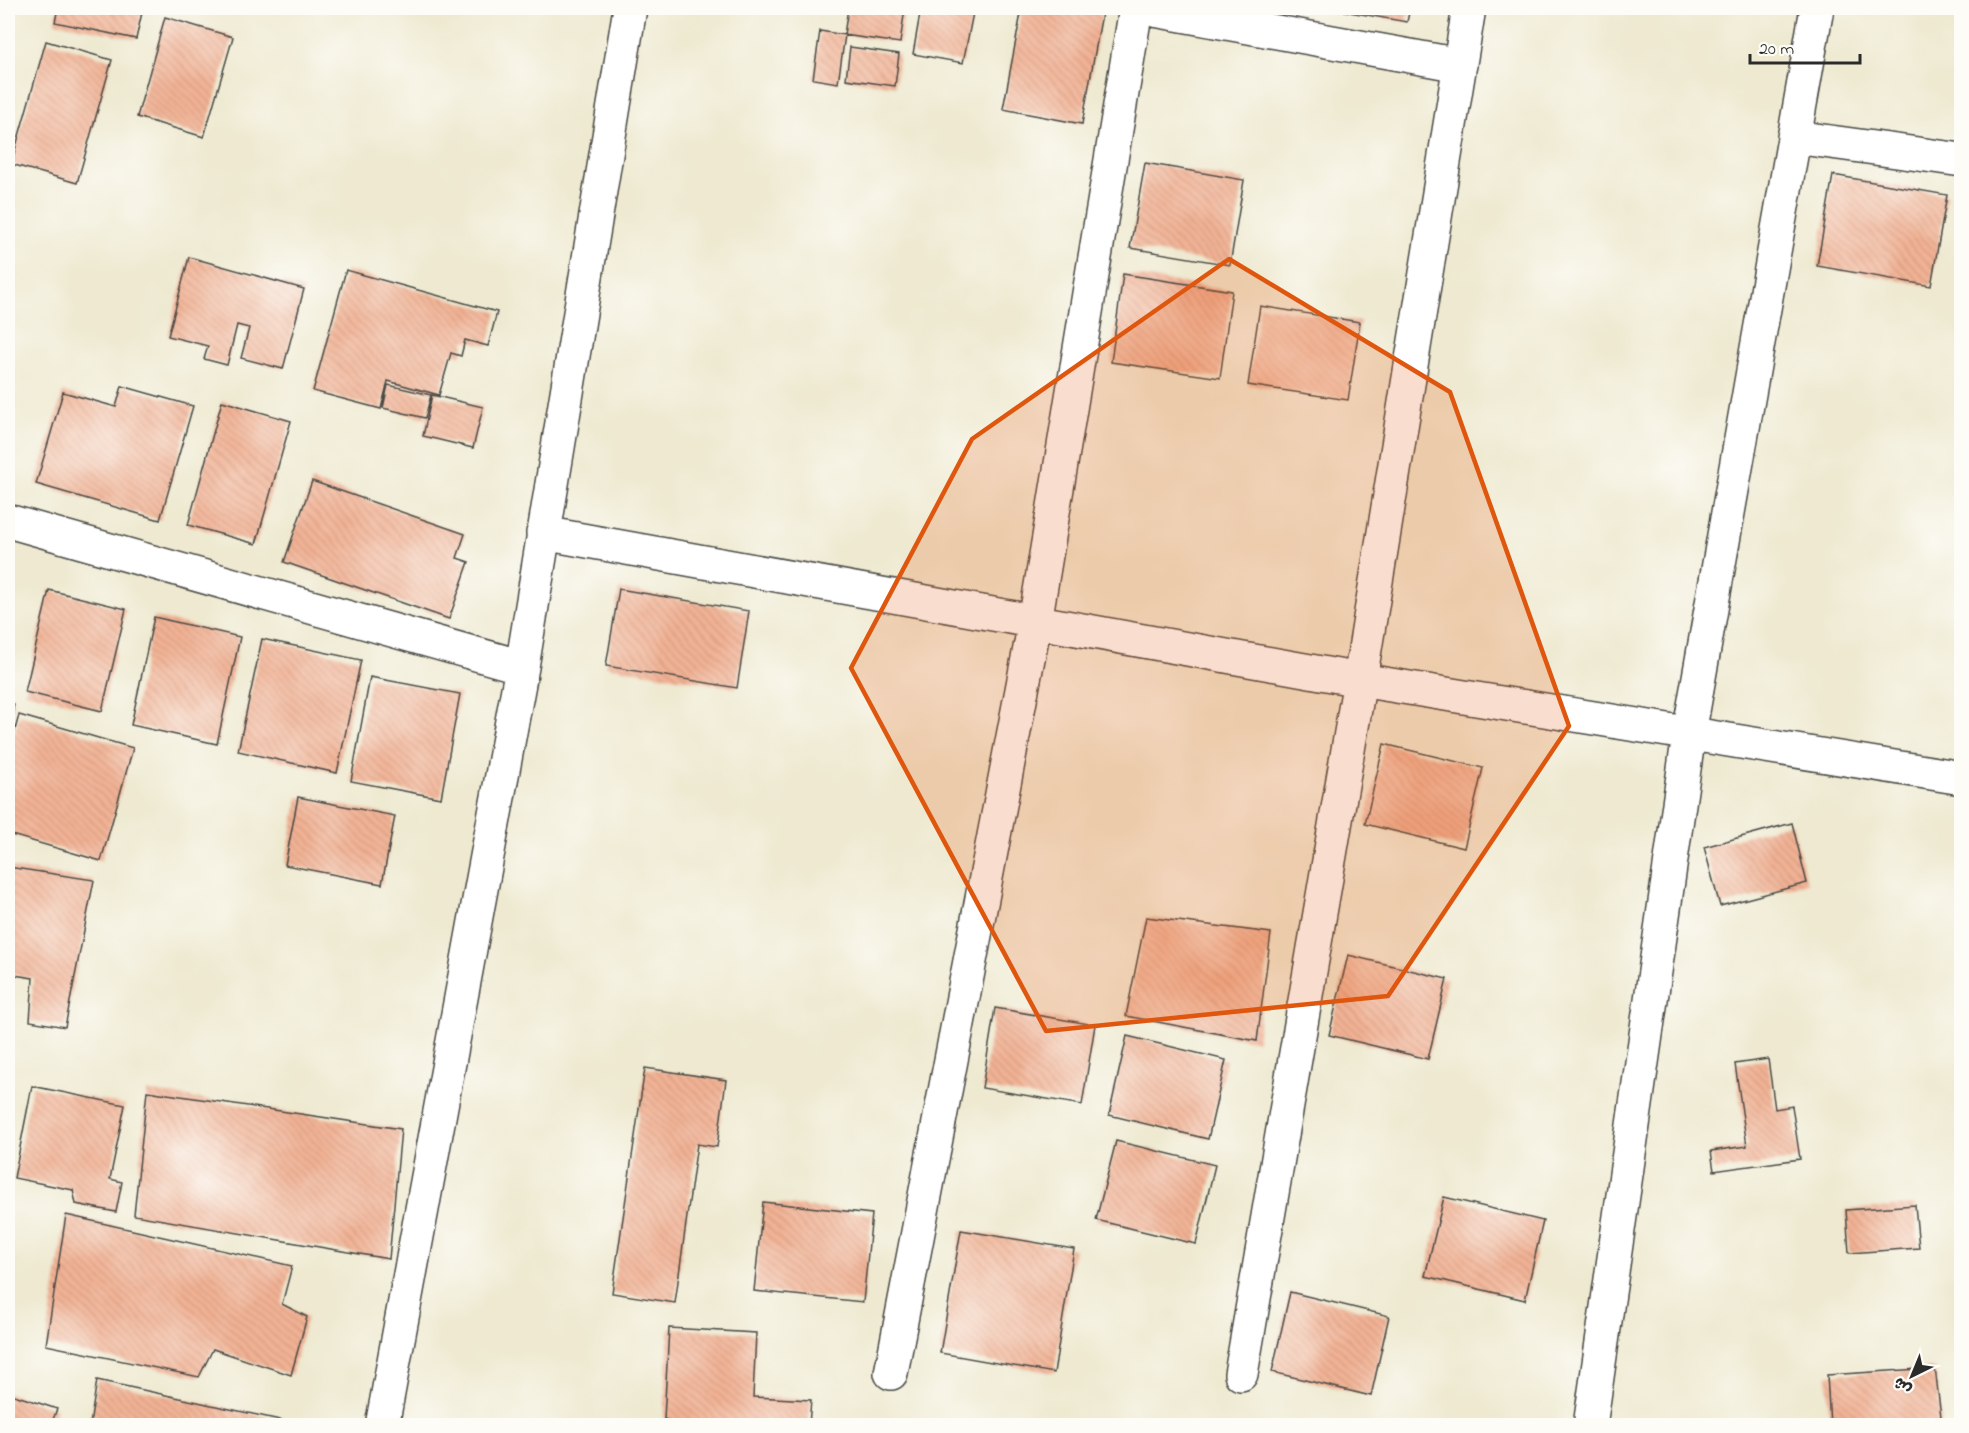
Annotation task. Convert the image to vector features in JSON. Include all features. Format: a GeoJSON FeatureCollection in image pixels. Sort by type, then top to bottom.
{"type":"FeatureCollection","features":[{"type":"Feature","properties":{"kind":"street"},"geometry":{"type":"LineString","coordinates":[[382,1425],[522,667],[630,8]]}},
{"type":"Feature","properties":{"kind":"street"},"geometry":{"type":"LineString","coordinates":[[891,1373],[1035,622],[1136,8]]}},
{"type":"Feature","properties":{"kind":"street"},"geometry":{"type":"LineString","coordinates":[[1143,8],[1460,64]]}},
{"type":"Feature","properties":{"kind":"street"},"geometry":{"type":"LineString","coordinates":[[1241,1374],[1360,680],[1469,8]]}},
{"type":"Feature","properties":{"kind":"street"},"geometry":{"type":"LineString","coordinates":[[1590,1425],[1689,734],[1816,8]]}},
{"type":"Feature","properties":{"kind":"street"},"geometry":{"type":"LineString","coordinates":[[1794,137],[1962,160]]}},
{"type":"Feature","properties":{"kind":"street"},"geometry":{"type":"LineString","coordinates":[[8,521],[522,667]]}},
{"type":"Feature","properties":{"kind":"street"},"geometry":{"type":"LineString","coordinates":[[543,534],[1360,680],[1962,778]]}},
{"type":"Feature","properties":{"kind":"highlighted area"},"geometry":{"type":"Polygon","coordinates":[[[1229,259],[1450,392],[1569,726],[1388,996],[1046,1031],[851,668],[972,439],[1229,259]]]}},
{"type":"Feature","properties":{"kind":"building"},"geometry":{"type":"Polygon","coordinates":[[[58,8],[143,8],[136,39],[55,22],[58,8]]]}},
{"type":"Feature","properties":{"kind":"building"},"geometry":{"type":"Polygon","coordinates":[[[848,8],[905,8],[900,43],[844,35],[848,8]]]}},
{"type":"Feature","properties":{"kind":"building"},"geometry":{"type":"Polygon","coordinates":[[[921,8],[974,8],[963,63],[913,54],[921,8]]]}},
{"type":"Feature","properties":{"kind":"building"},"geometry":{"type":"Polygon","coordinates":[[[1022,8],[1103,8],[1082,124],[1003,109],[1022,8]]]}},
{"type":"Feature","properties":{"kind":"building"},"geometry":{"type":"Polygon","coordinates":[[[1326,8],[1410,8],[1407,22],[1326,8]]]}},
{"type":"Feature","properties":{"kind":"building"},"geometry":{"type":"Polygon","coordinates":[[[165,17],[233,37],[204,137],[137,117],[165,17]]]}},
{"type":"Feature","properties":{"kind":"building"},"geometry":{"type":"Polygon","coordinates":[[[820,31],[845,35],[838,83],[813,79],[820,31]]]}},
{"type":"Feature","properties":{"kind":"building"},"geometry":{"type":"Polygon","coordinates":[[[46,41],[112,60],[77,183],[11,164],[46,41]]]}},
{"type":"Feature","properties":{"kind":"building"},"geometry":{"type":"Polygon","coordinates":[[[850,47],[899,54],[895,86],[846,79],[850,47]]]}},
{"type":"Feature","properties":{"kind":"building"},"geometry":{"type":"Polygon","coordinates":[[[1145,163],[1244,180],[1230,265],[1130,248],[1145,163]]]}},
{"type":"Feature","properties":{"kind":"building"},"geometry":{"type":"Polygon","coordinates":[[[1833,175],[1947,195],[1931,286],[1817,266],[1833,175]]]}},
{"type":"Feature","properties":{"kind":"building"},"geometry":{"type":"Polygon","coordinates":[[[189,257],[304,289],[283,369],[241,358],[249,328],[237,325],[227,365],[204,359],[208,346],[168,336],[189,257]]]}},
{"type":"Feature","properties":{"kind":"building"},"geometry":{"type":"Polygon","coordinates":[[[346,270],[497,312],[488,346],[465,340],[461,356],[451,353],[439,395],[388,381],[381,409],[313,391],[346,270]]]}},
{"type":"Feature","properties":{"kind":"building"},"geometry":{"type":"Polygon","coordinates":[[[1123,274],[1232,291],[1220,378],[1111,362],[1123,274]]]}},
{"type":"Feature","properties":{"kind":"building"},"geometry":{"type":"Polygon","coordinates":[[[1260,306],[1360,322],[1348,400],[1248,385],[1260,306]]]}},
{"type":"Feature","properties":{"kind":"building"},"geometry":{"type":"Polygon","coordinates":[[[388,385],[431,395],[425,418],[383,408],[388,385]]]}},
{"type":"Feature","properties":{"kind":"building"},"geometry":{"type":"Polygon","coordinates":[[[122,386],[193,406],[160,520],[36,484],[63,392],[116,407],[122,386]]]}},
{"type":"Feature","properties":{"kind":"building"},"geometry":{"type":"Polygon","coordinates":[[[432,395],[483,407],[473,448],[423,436],[432,395]]]}},
{"type":"Feature","properties":{"kind":"building"},"geometry":{"type":"Polygon","coordinates":[[[222,401],[291,421],[256,544],[188,525],[222,401]]]}},
{"type":"Feature","properties":{"kind":"building"},"geometry":{"type":"Polygon","coordinates":[[[312,481],[465,534],[457,558],[469,562],[449,619],[284,562],[312,481]]]}},
{"type":"Feature","properties":{"kind":"building"},"geometry":{"type":"Polygon","coordinates":[[[619,589],[749,611],[737,688],[606,666],[619,589]]]}},
{"type":"Feature","properties":{"kind":"building"},"geometry":{"type":"Polygon","coordinates":[[[49,590],[126,609],[102,711],[25,692],[49,590]]]}},
{"type":"Feature","properties":{"kind":"building"},"geometry":{"type":"Polygon","coordinates":[[[154,617],[240,637],[217,744],[131,725],[154,617]]]}},
{"type":"Feature","properties":{"kind":"building"},"geometry":{"type":"Polygon","coordinates":[[[262,639],[361,660],[337,773],[238,751],[262,639]]]}},
{"type":"Feature","properties":{"kind":"building"},"geometry":{"type":"Polygon","coordinates":[[[370,677],[460,694],[441,798],[351,781],[370,677]]]}},
{"type":"Feature","properties":{"kind":"building"},"geometry":{"type":"Polygon","coordinates":[[[8,702],[14,704],[9,734],[8,734],[8,702]]]}},
{"type":"Feature","properties":{"kind":"building"},"geometry":{"type":"Polygon","coordinates":[[[19,715],[133,748],[101,861],[8,834],[8,756],[19,715]]]}},
{"type":"Feature","properties":{"kind":"building"},"geometry":{"type":"Polygon","coordinates":[[[1384,744],[1483,768],[1464,848],[1365,824],[1384,744]]]}},
{"type":"Feature","properties":{"kind":"building"},"geometry":{"type":"Polygon","coordinates":[[[298,797],[395,816],[382,884],[285,865],[298,797]]]}},
{"type":"Feature","properties":{"kind":"building"},"geometry":{"type":"Polygon","coordinates":[[[1792,823],[1807,883],[1720,906],[1704,847],[1792,823]]]}},
{"type":"Feature","properties":{"kind":"building"},"geometry":{"type":"Polygon","coordinates":[[[8,867],[94,880],[65,1027],[30,1021],[33,978],[8,974],[8,867]]]}},
{"type":"Feature","properties":{"kind":"building"},"geometry":{"type":"Polygon","coordinates":[[[1146,917],[1271,933],[1257,1041],[1126,1016],[1146,917]]]}},
{"type":"Feature","properties":{"kind":"building"},"geometry":{"type":"Polygon","coordinates":[[[1348,955],[1447,979],[1428,1059],[1329,1035],[1348,955]]]}},
{"type":"Feature","properties":{"kind":"building"},"geometry":{"type":"Polygon","coordinates":[[[995,1008],[1095,1025],[1082,1105],[982,1088],[995,1008]]]}},
{"type":"Feature","properties":{"kind":"building"},"geometry":{"type":"Polygon","coordinates":[[[1127,1036],[1226,1060],[1208,1139],[1109,1115],[1127,1036]]]}},
{"type":"Feature","properties":{"kind":"building"},"geometry":{"type":"Polygon","coordinates":[[[1768,1059],[1775,1109],[1792,1106],[1800,1159],[1714,1171],[1711,1151],[1747,1146],[1735,1064],[1768,1059]]]}},
{"type":"Feature","properties":{"kind":"building"},"geometry":{"type":"Polygon","coordinates":[[[645,1068],[726,1080],[717,1147],[697,1144],[675,1303],[612,1293],[645,1068]]]}},
{"type":"Feature","properties":{"kind":"building"},"geometry":{"type":"Polygon","coordinates":[[[32,1086],[125,1105],[110,1179],[122,1182],[116,1212],[76,1204],[73,1190],[14,1178],[32,1086]]]}},
{"type":"Feature","properties":{"kind":"building"},"geometry":{"type":"Polygon","coordinates":[[[147,1091],[401,1129],[389,1259],[134,1215],[147,1091]]]}},
{"type":"Feature","properties":{"kind":"building"},"geometry":{"type":"Polygon","coordinates":[[[1116,1141],[1215,1165],[1196,1244],[1096,1220],[1116,1141]]]}},
{"type":"Feature","properties":{"kind":"building"},"geometry":{"type":"Polygon","coordinates":[[[1444,1197],[1543,1221],[1525,1300],[1425,1276],[1444,1197]]]}},
{"type":"Feature","properties":{"kind":"building"},"geometry":{"type":"Polygon","coordinates":[[[763,1202],[872,1214],[863,1302],[754,1291],[763,1202]]]}},
{"type":"Feature","properties":{"kind":"building"},"geometry":{"type":"Polygon","coordinates":[[[1915,1205],[1919,1248],[1849,1253],[1846,1210],[1915,1205]]]}},
{"type":"Feature","properties":{"kind":"building"},"geometry":{"type":"Polygon","coordinates":[[[66,1215],[292,1266],[282,1304],[307,1317],[291,1375],[213,1349],[199,1377],[46,1345],[66,1215]]]}},
{"type":"Feature","properties":{"kind":"building"},"geometry":{"type":"Polygon","coordinates":[[[961,1230],[1074,1249],[1054,1373],[940,1353],[961,1230]]]}},
{"type":"Feature","properties":{"kind":"building"},"geometry":{"type":"Polygon","coordinates":[[[1290,1292],[1389,1316],[1371,1396],[1272,1372],[1290,1292]]]}},
{"type":"Feature","properties":{"kind":"building"},"geometry":{"type":"Polygon","coordinates":[[[669,1328],[756,1333],[753,1397],[811,1400],[809,1425],[680,1425],[664,1419],[669,1328]]]}},
{"type":"Feature","properties":{"kind":"building"},"geometry":{"type":"Polygon","coordinates":[[[1935,1368],[1942,1425],[1830,1425],[1827,1375],[1935,1368]]]}},
{"type":"Feature","properties":{"kind":"building"},"geometry":{"type":"Polygon","coordinates":[[[97,1380],[303,1425],[90,1425],[97,1380]]]}},
{"type":"Feature","properties":{"kind":"building"},"geometry":{"type":"Polygon","coordinates":[[[8,1393],[57,1409],[51,1425],[8,1425],[8,1393]]]}}]}
